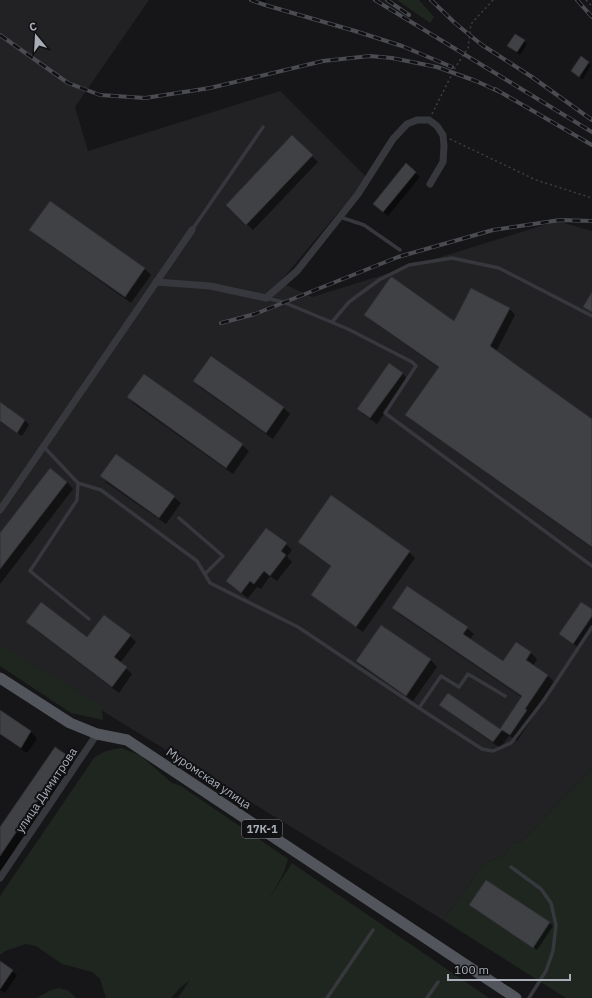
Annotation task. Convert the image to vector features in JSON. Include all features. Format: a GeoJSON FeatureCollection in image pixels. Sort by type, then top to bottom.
{"type":"FeatureCollection","features":[{"type":"Feature","properties":{"kind":"main road","name":"Муромская улица"},"geometry":{"type":"LineString","coordinates":[[0,678],[70,723],[97,734],[127,740],[516,998]]}},
{"type":"Feature","properties":{"kind":"street"},"geometry":{"type":"LineString","coordinates":[[156,282],[210,286],[266,298],[297,271],[358,194],[393,139],[407,124],[417,120],[428,120],[437,126],[443,135],[444,146],[442,162],[430,184]]}},
{"type":"Feature","properties":{"kind":"street"},"geometry":{"type":"LineString","coordinates":[[0,510],[192,230]]}},
{"type":"Feature","properties":{"kind":"street","name":"улица Димитрова"},"geometry":{"type":"LineString","coordinates":[[0,878],[97,734]]}},
{"type":"Feature","properties":{"kind":"lane"},"geometry":{"type":"LineString","coordinates":[[192,230],[263,127]]}},
{"type":"Feature","properties":{"kind":"lane"},"geometry":{"type":"LineString","coordinates":[[340,217],[364,225],[400,250]]}},
{"type":"Feature","properties":{"kind":"lane"},"geometry":{"type":"LineString","coordinates":[[332,322],[349,302],[379,280],[409,265],[452,258],[499,268],[592,316]]}},
{"type":"Feature","properties":{"kind":"lane"},"geometry":{"type":"LineString","coordinates":[[266,298],[283,302],[348,329],[412,362],[416,366],[385,413],[592,566]]}},
{"type":"Feature","properties":{"kind":"lane"},"geometry":{"type":"LineString","coordinates":[[44,447],[78,482],[101,490],[197,561],[210,583],[298,627],[482,749],[493,751],[511,742],[544,700],[592,627]]}},
{"type":"Feature","properties":{"kind":"lane"},"geometry":{"type":"LineString","coordinates":[[78,482],[77,500],[30,571],[89,619]]}},
{"type":"Feature","properties":{"kind":"lane"},"geometry":{"type":"LineString","coordinates":[[179,518],[223,556],[205,574]]}},
{"type":"Feature","properties":{"kind":"lane"},"geometry":{"type":"LineString","coordinates":[[419,708],[441,676],[459,687],[468,674],[505,696]]}},
{"type":"Feature","properties":{"kind":"lane"},"geometry":{"type":"LineString","coordinates":[[511,867],[541,889],[551,904],[556,925],[552,952],[546,971],[529,998]]}},
{"type":"Feature","properties":{"kind":"lane"},"geometry":{"type":"LineString","coordinates":[[327,998],[373,930]]}},
{"type":"Feature","properties":{"kind":"lane"},"geometry":{"type":"LineString","coordinates":[[427,998],[438,982]]}},
{"type":"Feature","properties":{"kind":"path"},"geometry":{"type":"LineString","coordinates":[[428,120],[455,68],[468,48],[471,24],[492,0]]}},
{"type":"Feature","properties":{"kind":"path"},"geometry":{"type":"LineString","coordinates":[[586,0],[592,6]]}},
{"type":"Feature","properties":{"kind":"path"},"geometry":{"type":"LineString","coordinates":[[443,135],[536,180],[592,198]]}},
{"type":"Feature","properties":{"kind":"shaded area"},"geometry":{"type":"Polygon","coordinates":[[[0,0],[149,0],[75,107],[88,151],[280,91],[367,178],[280,282],[312,297],[557,221],[592,231],[592,769],[519,844],[513,842],[505,855],[484,864],[443,920],[0,648],[0,0]]]}},
{"type":"Feature","properties":{"kind":"shaded area"},"geometry":{"type":"Polygon","coordinates":[[[397,0],[419,0],[434,17],[430,23],[397,0]]]}},
{"type":"Feature","properties":{"kind":"shaded area"},"geometry":{"type":"Polygon","coordinates":[[[0,644],[101,705],[103,720],[71,713],[0,666],[0,644]]]}},
{"type":"Feature","properties":{"kind":"shaded area"},"geometry":{"type":"Polygon","coordinates":[[[122,748],[141,756],[172,783],[181,786],[288,859],[281,878],[268,900],[292,863],[489,998],[178,998],[190,980],[171,998],[106,998],[100,979],[92,972],[62,964],[36,946],[26,944],[5,951],[0,955],[0,896],[94,758],[107,751],[122,748]]]}},
{"type":"Feature","properties":{"kind":"shaded area"},"geometry":{"type":"Polygon","coordinates":[[[592,769],[592,998],[566,998],[443,920],[484,864],[505,855],[513,842],[519,844],[592,769]]]}},
{"type":"Feature","properties":{"kind":"shaded area"},"geometry":{"type":"Polygon","coordinates":[[[59,988],[69,991],[76,998],[37,998],[49,991],[59,988]]]}},
{"type":"Feature","properties":{"kind":"building"},"geometry":{"type":"Polygon","coordinates":[[[515,34],[525,40],[517,52],[507,46],[515,34]]]}},
{"type":"Feature","properties":{"kind":"building"},"geometry":{"type":"Polygon","coordinates":[[[581,56],[589,62],[579,77],[571,71],[581,56]]]}},
{"type":"Feature","properties":{"kind":"building"},"geometry":{"type":"Polygon","coordinates":[[[292,135],[313,155],[246,225],[226,205],[292,135]]]}},
{"type":"Feature","properties":{"kind":"building"},"geometry":{"type":"Polygon","coordinates":[[[406,163],[416,172],[383,212],[373,204],[406,163]]]}},
{"type":"Feature","properties":{"kind":"building"},"geometry":{"type":"Polygon","coordinates":[[[50,201],[145,268],[125,297],[29,230],[50,201]]]}},
{"type":"Feature","properties":{"kind":"building"},"geometry":{"type":"Polygon","coordinates":[[[392,277],[454,321],[471,288],[510,308],[490,346],[592,419],[592,547],[405,415],[439,367],[364,315],[392,277]]]}},
{"type":"Feature","properties":{"kind":"building"},"geometry":{"type":"Polygon","coordinates":[[[592,292],[592,312],[583,307],[592,292]]]}},
{"type":"Feature","properties":{"kind":"building"},"geometry":{"type":"Polygon","coordinates":[[[211,356],[284,407],[266,433],[193,381],[211,356]]]}},
{"type":"Feature","properties":{"kind":"building"},"geometry":{"type":"Polygon","coordinates":[[[389,363],[403,373],[370,418],[357,409],[389,363]]]}},
{"type":"Feature","properties":{"kind":"building"},"geometry":{"type":"Polygon","coordinates":[[[144,374],[243,444],[226,468],[127,397],[144,374]]]}},
{"type":"Feature","properties":{"kind":"building"},"geometry":{"type":"Polygon","coordinates":[[[0,402],[25,420],[17,433],[0,421],[0,402]]]}},
{"type":"Feature","properties":{"kind":"building"},"geometry":{"type":"Polygon","coordinates":[[[116,454],[175,496],[159,518],[100,476],[116,454]]]}},
{"type":"Feature","properties":{"kind":"building"},"geometry":{"type":"Polygon","coordinates":[[[50,468],[67,482],[0,569],[0,533],[50,468]]]}},
{"type":"Feature","properties":{"kind":"building"},"geometry":{"type":"Polygon","coordinates":[[[331,495],[410,551],[356,627],[311,595],[331,566],[298,542],[331,495]]]}},
{"type":"Feature","properties":{"kind":"building"},"geometry":{"type":"Polygon","coordinates":[[[266,528],[287,543],[281,551],[286,555],[270,576],[264,571],[254,584],[250,581],[241,593],[226,581],[266,528]]]}},
{"type":"Feature","properties":{"kind":"building"},"geometry":{"type":"Polygon","coordinates":[[[407,586],[468,627],[463,634],[503,661],[516,642],[531,652],[526,660],[548,675],[525,709],[527,710],[510,735],[502,730],[493,742],[439,705],[448,693],[500,729],[522,696],[392,608],[407,586]]]}},
{"type":"Feature","properties":{"kind":"building"},"geometry":{"type":"Polygon","coordinates":[[[41,602],[87,637],[104,615],[131,635],[114,657],[127,667],[112,687],[26,622],[41,602]]]}},
{"type":"Feature","properties":{"kind":"building"},"geometry":{"type":"Polygon","coordinates":[[[581,602],[592,609],[592,616],[573,644],[559,634],[581,602]]]}},
{"type":"Feature","properties":{"kind":"building"},"geometry":{"type":"Polygon","coordinates":[[[381,625],[431,659],[406,696],[356,661],[381,625]]]}},
{"type":"Feature","properties":{"kind":"building"},"geometry":{"type":"Polygon","coordinates":[[[0,710],[31,731],[21,748],[0,734],[0,710]]]}},
{"type":"Feature","properties":{"kind":"building"},"geometry":{"type":"Polygon","coordinates":[[[55,747],[68,756],[0,856],[0,827],[55,747]]]}},
{"type":"Feature","properties":{"kind":"building"},"geometry":{"type":"Polygon","coordinates":[[[486,880],[550,922],[533,948],[469,905],[486,880]]]}},
{"type":"Feature","properties":{"kind":"building"},"geometry":{"type":"Polygon","coordinates":[[[0,961],[13,970],[0,989],[0,961]]]}},
{"type":"Feature","properties":{"kind":"railway"},"geometry":{"type":"LineString","coordinates":[[251,0],[402,46],[452,67]]}},
{"type":"Feature","properties":{"kind":"railway"},"geometry":{"type":"LineString","coordinates":[[375,0],[592,132]]}},
{"type":"Feature","properties":{"kind":"railway"},"geometry":{"type":"LineString","coordinates":[[387,0],[409,15]]}},
{"type":"Feature","properties":{"kind":"railway"},"geometry":{"type":"LineString","coordinates":[[431,0],[455,23],[482,45],[532,77],[592,120]]}},
{"type":"Feature","properties":{"kind":"railway"},"geometry":{"type":"LineString","coordinates":[[577,0],[592,17]]}},
{"type":"Feature","properties":{"kind":"railway"},"geometry":{"type":"LineString","coordinates":[[0,35],[68,83],[100,95],[145,98],[210,88],[323,61],[370,56],[392,58],[437,67],[476,81],[500,92]]}},
{"type":"Feature","properties":{"kind":"railway"},"geometry":{"type":"LineString","coordinates":[[495,89],[592,145]]}},
{"type":"Feature","properties":{"kind":"railway"},"geometry":{"type":"LineString","coordinates":[[221,323],[255,314],[398,257],[493,230],[560,220],[592,221]]}}]}
